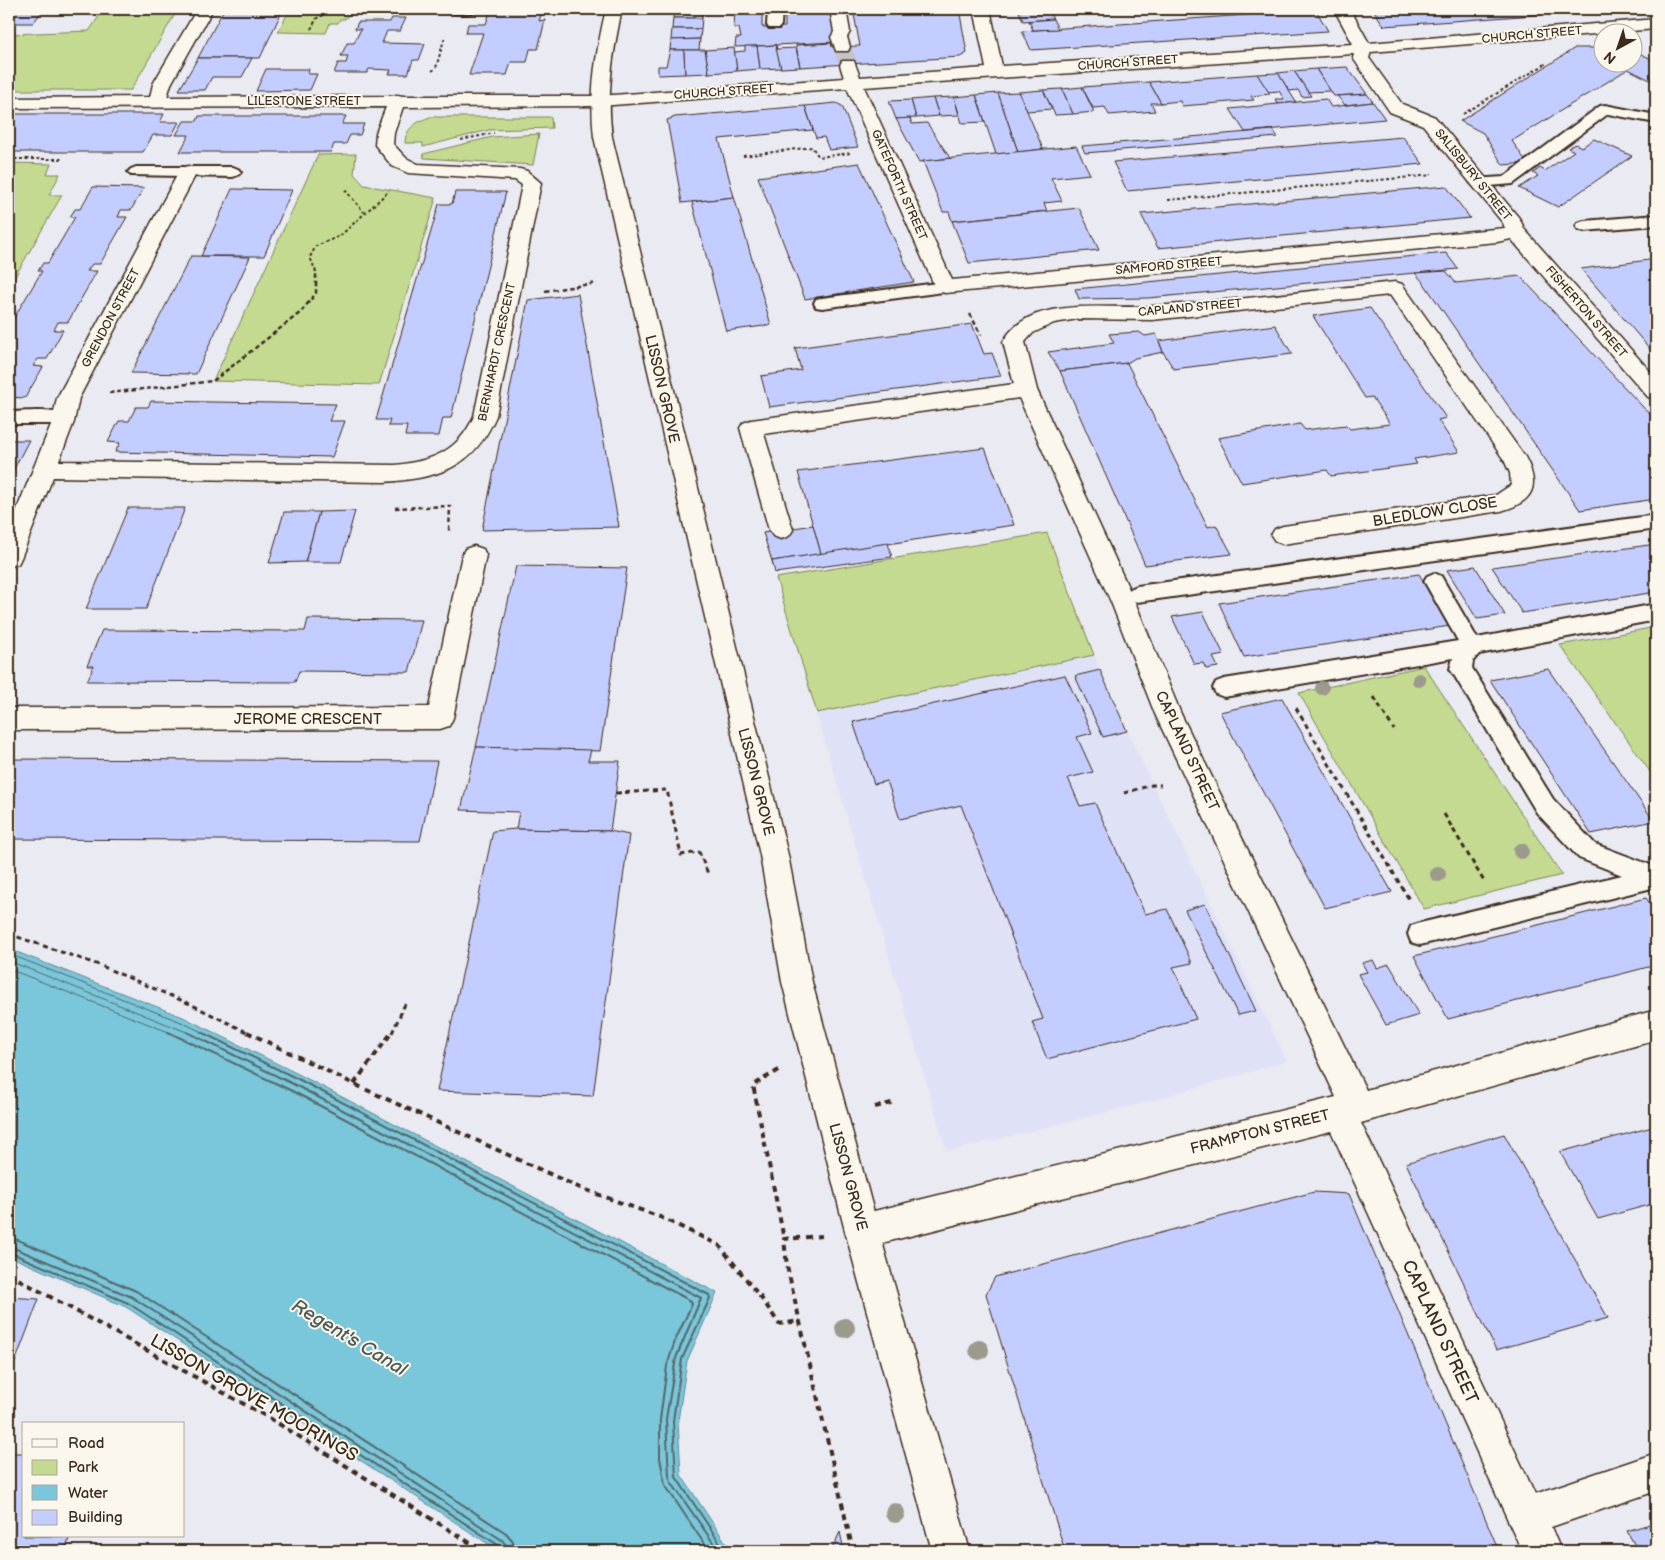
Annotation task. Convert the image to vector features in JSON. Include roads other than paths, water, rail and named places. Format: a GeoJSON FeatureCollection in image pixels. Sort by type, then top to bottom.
{"type":"FeatureCollection","features":[{"type":"Feature","properties":{"kind":"street"},"geometry":{"type":"LineString","coordinates":[[156,102],[162,84],[205,9]]}},
{"type":"Feature","properties":{"kind":"street","name":"LISSON GROVE"},"geometry":{"type":"LineString","coordinates":[[614,9],[600,76],[599,101],[603,138],[774,855],[797,982],[862,1231],[951,1551]]}},
{"type":"Feature","properties":{"kind":"street"},"geometry":{"type":"LineString","coordinates":[[838,9],[842,32],[839,38],[842,47]]}},
{"type":"Feature","properties":{"kind":"street"},"geometry":{"type":"LineString","coordinates":[[982,9],[994,72]]}},
{"type":"Feature","properties":{"kind":"street","name":"SALISBURY STREET"},"geometry":{"type":"LineString","coordinates":[[1342,9],[1364,48],[1360,58],[1396,108],[1429,121],[1512,222],[1516,232]]}},
{"type":"Feature","properties":{"kind":"street","name":"CHURCH STREET"},"geometry":{"type":"LineString","coordinates":[[599,101],[994,72],[1364,48],[1656,24]]}},
{"type":"Feature","properties":{"kind":"street","name":"GATEFORTH STREET"},"geometry":{"type":"LineString","coordinates":[[848,64],[859,99],[884,149],[945,287]]}},
{"type":"Feature","properties":{"kind":"street","name":"LILESTONE STREET"},"geometry":{"type":"LineString","coordinates":[[9,103],[397,100],[552,103],[599,101]]}},
{"type":"Feature","properties":{"kind":"street","name":"BERNHARDT CRESCENT"},"geometry":{"type":"LineString","coordinates":[[44,469],[384,474],[412,472],[435,466],[457,454],[474,438],[486,416],[532,183],[520,176],[415,169],[399,162],[384,145],[385,133],[397,100]]}},
{"type":"Feature","properties":{"kind":"street","name":"GRENDON STREET"},"geometry":{"type":"LineString","coordinates":[[44,469],[62,422],[68,398],[188,172]]}},
{"type":"Feature","properties":{"kind":"street","name":"SAMFORD STREET"},"geometry":{"type":"LineString","coordinates":[[945,287],[1497,236],[1516,232]]}},
{"type":"Feature","properties":{"kind":"street","name":"FISHERTON STREET"},"geometry":{"type":"LineString","coordinates":[[1516,232],[1656,392]]}},
{"type":"Feature","properties":{"kind":"street","name":"CAPLAND STREET"},"geometry":{"type":"LineString","coordinates":[[1395,288],[1152,313],[1078,312],[1049,317],[1026,328],[1018,334],[1014,342],[1016,358],[1026,390],[1123,602],[1168,714],[1349,1110],[1525,1517],[1542,1551]]}},
{"type":"Feature","properties":{"kind":"street","name":"BLEDLOW CLOSE"},"geometry":{"type":"LineString","coordinates":[[1283,534],[1501,503],[1513,497],[1522,489],[1524,478],[1514,457],[1395,288]]}},
{"type":"Feature","properties":{"kind":"street"},"geometry":{"type":"LineString","coordinates":[[781,530],[751,428],[1026,390]]}},
{"type":"Feature","properties":{"kind":"street"},"geometry":{"type":"LineString","coordinates":[[9,558],[44,469]]}},
{"type":"Feature","properties":{"kind":"street","name":"JEROME CRESCENT"},"geometry":{"type":"LineString","coordinates":[[9,719],[440,718],[474,555]]}},
{"type":"Feature","properties":{"kind":"street","name":"FRAMPTON STREET"},"geometry":{"type":"LineString","coordinates":[[862,1231],[1349,1110],[1656,1025]]}},
{"type":"Feature","properties":{"kind":"street"},"geometry":{"type":"LineString","coordinates":[[1525,1517],[1656,1472]]}},
{"type":"Feature","properties":{"kind":"lane"},"geometry":{"type":"LineString","coordinates":[[453,9],[473,10]]}},
{"type":"Feature","properties":{"kind":"lane"},"geometry":{"type":"LineString","coordinates":[[774,25],[775,9]]}},
{"type":"Feature","properties":{"kind":"lane"},"geometry":{"type":"LineString","coordinates":[[1474,176],[1508,181],[1605,109],[1656,119]]}},
{"type":"Feature","properties":{"kind":"lane"},"geometry":{"type":"LineString","coordinates":[[136,172],[233,172]]}},
{"type":"Feature","properties":{"kind":"lane"},"geometry":{"type":"LineString","coordinates":[[1584,226],[1656,220]]}},
{"type":"Feature","properties":{"kind":"lane","name":"SAMFORD STREET"},"geometry":{"type":"LineString","coordinates":[[822,304],[945,287]]}},
{"type":"Feature","properties":{"kind":"lane"},"geometry":{"type":"LineString","coordinates":[[9,418],[56,418],[62,422]]}},
{"type":"Feature","properties":{"kind":"lane"},"geometry":{"type":"LineString","coordinates":[[1137,594],[1656,522]]}},
{"type":"Feature","properties":{"kind":"lane"},"geometry":{"type":"LineString","coordinates":[[1434,581],[1472,647]]}},
{"type":"Feature","properties":{"kind":"lane"},"geometry":{"type":"LineString","coordinates":[[1224,688],[1472,647],[1656,612]]}},
{"type":"Feature","properties":{"kind":"lane"},"geometry":{"type":"LineString","coordinates":[[1472,647],[1463,660],[1461,669],[1545,806],[1587,850],[1656,877]]}},
{"type":"Feature","properties":{"kind":"lane"},"geometry":{"type":"LineString","coordinates":[[1424,933],[1656,877]]}},
{"type":"Feature","properties":{"kind":"water","name":"Regent's Canal"},"geometry":{"type":"Polygon","coordinates":[[[9,949],[183,1017],[300,1075],[717,1293],[687,1361],[678,1421],[681,1475],[726,1543],[737,1551],[499,1551],[126,1307],[9,1256],[9,949]]]}},
{"type":"Feature","properties":{"kind":"tunnel"},"geometry":{"type":"LineString","coordinates":[[842,47],[848,64]]}}]}
